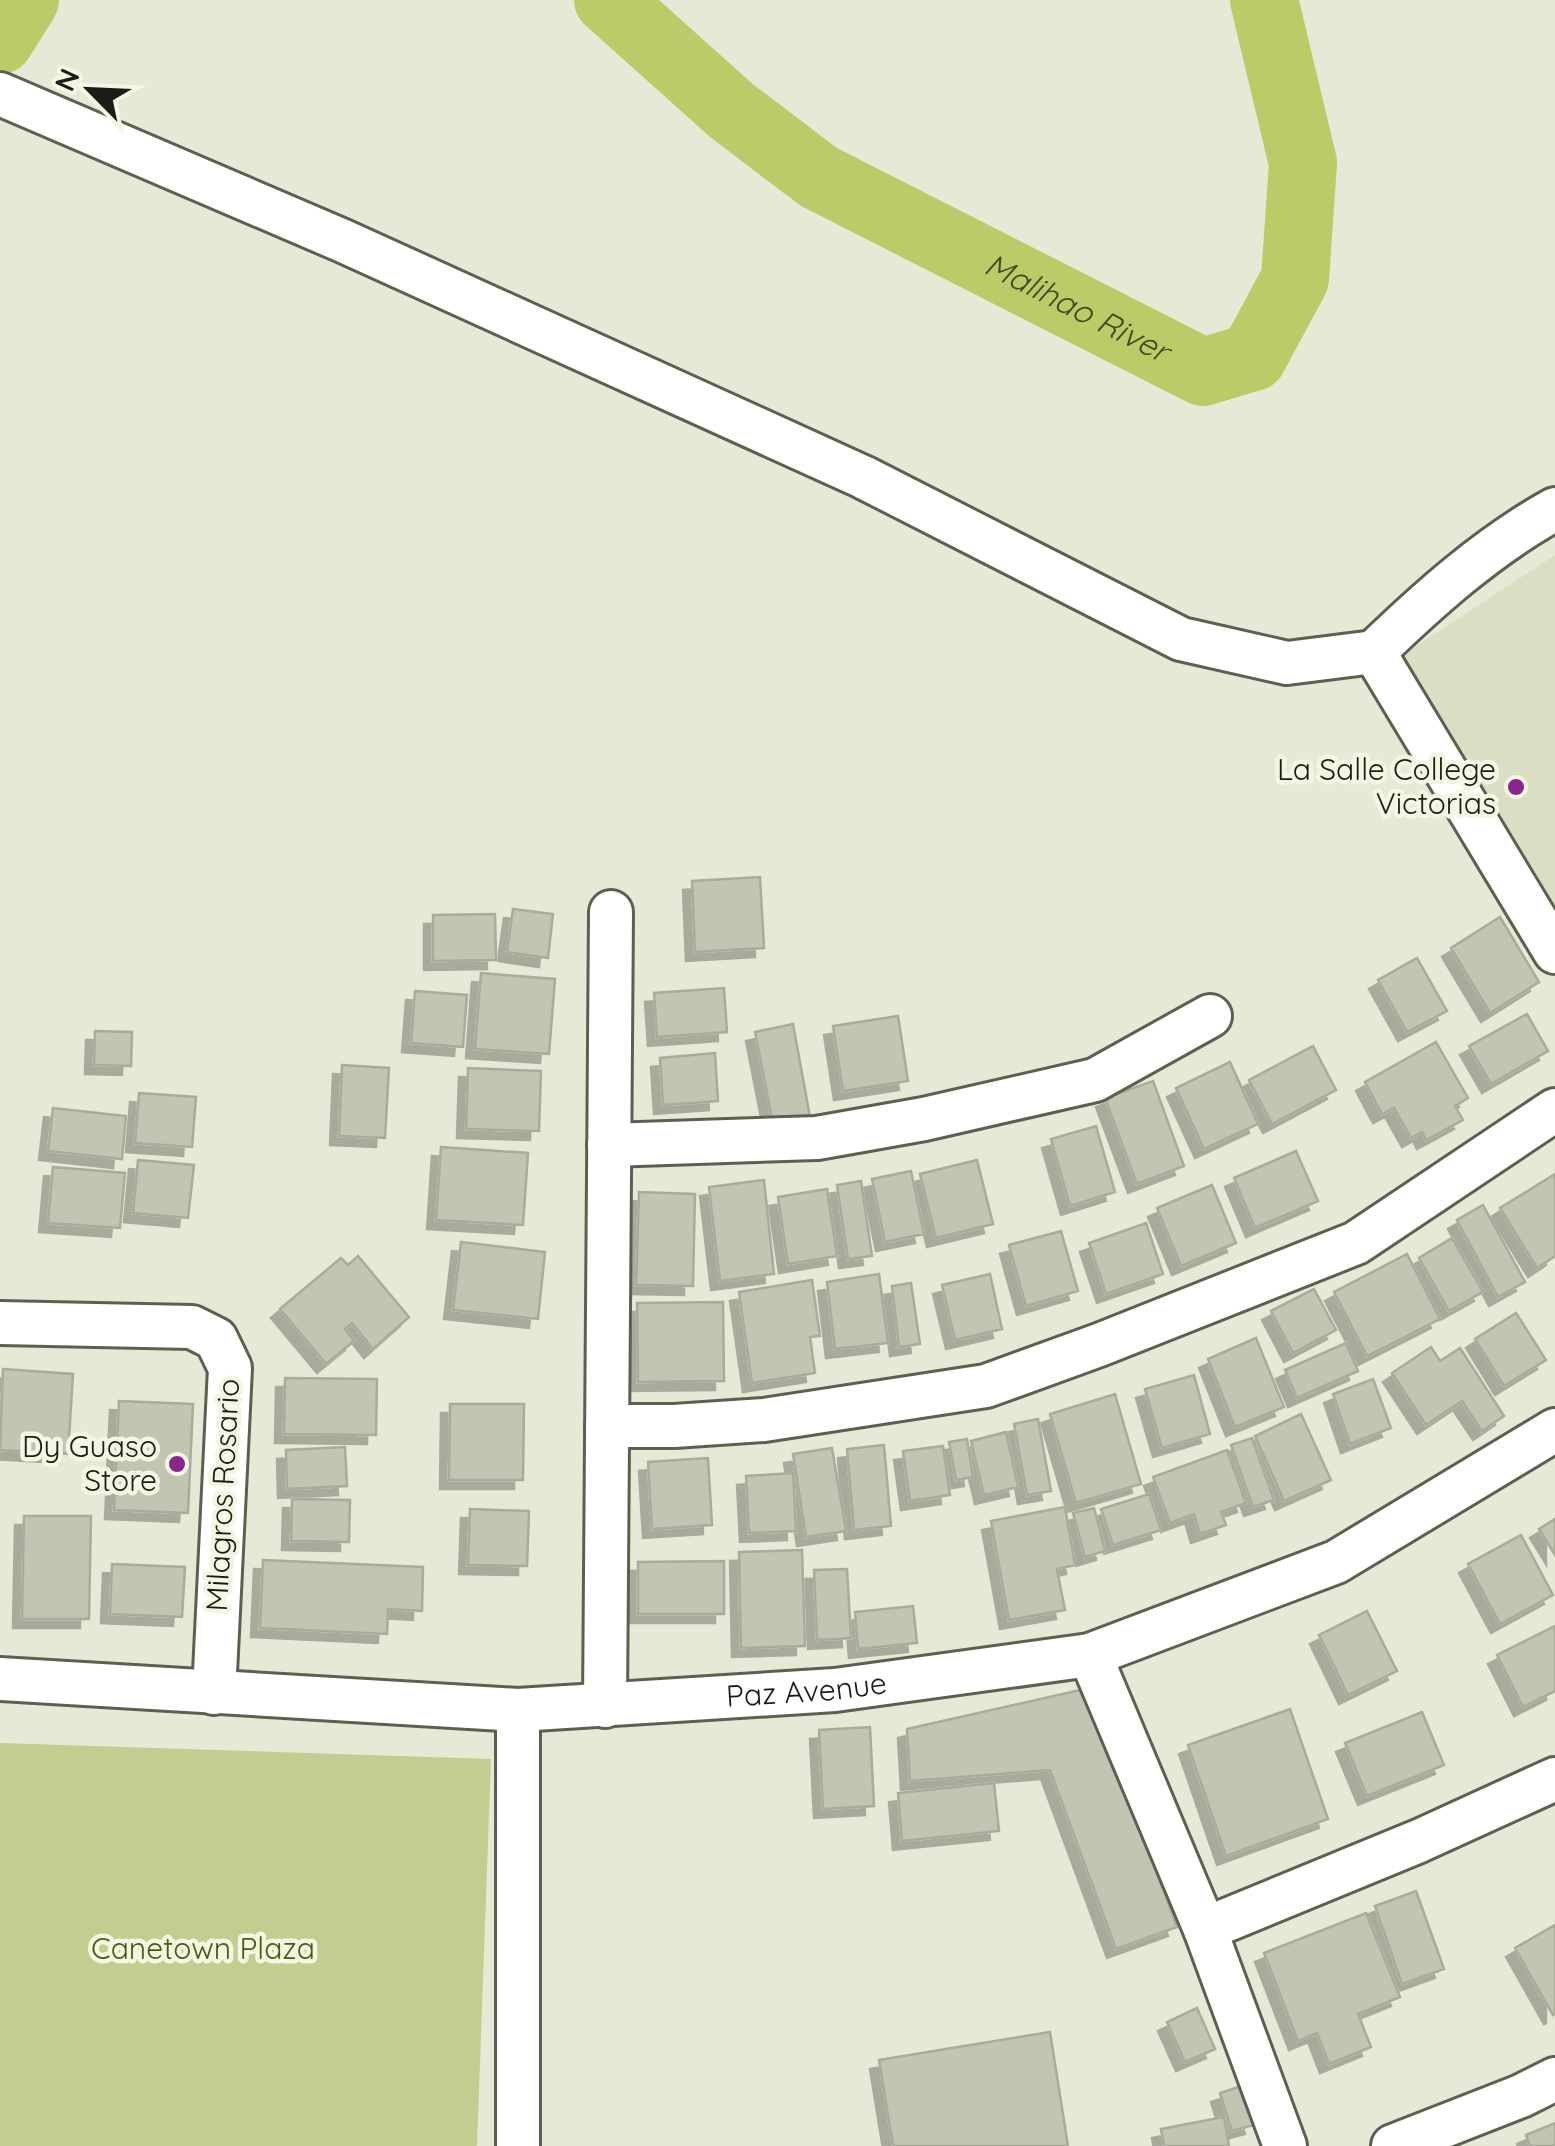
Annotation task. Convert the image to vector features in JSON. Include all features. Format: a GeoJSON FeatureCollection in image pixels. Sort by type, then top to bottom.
{"type":"FeatureCollection","features":[{"type":"Feature","properties":{"kind":"street"},"geometry":{"type":"LineString","coordinates":[[0,94],[341,240],[864,477],[1182,638],[1287,663],[1374,652],[1427,601],[1513,532],[1555,509]]}},
{"type":"Feature","properties":{"kind":"street"},"geometry":{"type":"LineString","coordinates":[[1374,652],[1555,952]]}},
{"type":"Feature","properties":{"kind":"street"},"geometry":{"type":"LineString","coordinates":[[605,1706],[610,912]]}},
{"type":"Feature","properties":{"kind":"street"},"geometry":{"type":"LineString","coordinates":[[609,1146],[816,1138],[924,1119],[1095,1080],[1210,1016]]}},
{"type":"Feature","properties":{"kind":"street"},"geometry":{"type":"LineString","coordinates":[[607,1426],[764,1420],[986,1386],[1099,1346],[1356,1242],[1555,1110]]}},
{"type":"Feature","properties":{"kind":"street","name":"Milagros Rosario"},"geometry":{"type":"LineString","coordinates":[[0,1323],[192,1327],[216,1339],[230,1368],[214,1692]]}},
{"type":"Feature","properties":{"kind":"street","name":"Paz Avenue"},"geometry":{"type":"LineString","coordinates":[[0,1679],[518,1710],[835,1690],[1090,1655],[1336,1562],[1555,1430]]}},
{"type":"Feature","properties":{"kind":"street"},"geometry":{"type":"LineString","coordinates":[[1090,1655],[1205,1929],[1286,2146]]}},
{"type":"Feature","properties":{"kind":"street"},"geometry":{"type":"LineString","coordinates":[[518,1710],[518,2146]]}},
{"type":"Feature","properties":{"kind":"street"},"geometry":{"type":"LineString","coordinates":[[1205,1929],[1419,1840],[1555,1778]]}},
{"type":"Feature","properties":{"kind":"street"},"geometry":{"type":"LineString","coordinates":[[1393,2146],[1555,2079]]}},
{"type":"Feature","properties":{"kind":"shaded area","name":"La Salle College Victorias"},"geometry":{"type":"Polygon","coordinates":[[[1555,555],[1555,917],[1400,657],[1555,555]]]}},
{"type":"Feature","properties":{"kind":"green space","name":"Canetown Plaza"},"geometry":{"type":"Polygon","coordinates":[[[0,1743],[491,1759],[477,2146],[0,2146],[0,1743]]]}},
{"type":"Feature","properties":{"kind":"building"},"geometry":{"type":"Polygon","coordinates":[[[760,877],[764,948],[695,952],[692,881],[760,877]]]}},
{"type":"Feature","properties":{"kind":"building"},"geometry":{"type":"Polygon","coordinates":[[[513,909],[553,914],[548,958],[507,952],[513,909]]]}},
{"type":"Feature","properties":{"kind":"building"},"geometry":{"type":"Polygon","coordinates":[[[495,914],[496,960],[433,961],[433,915],[495,914]]]}},
{"type":"Feature","properties":{"kind":"building"},"geometry":{"type":"Polygon","coordinates":[[[1500,917],[1539,982],[1490,1013],[1451,948],[1500,917]]]}},
{"type":"Feature","properties":{"kind":"building"},"geometry":{"type":"Polygon","coordinates":[[[1417,958],[1447,1011],[1407,1032],[1378,980],[1417,958]]]}},
{"type":"Feature","properties":{"kind":"building"},"geometry":{"type":"Polygon","coordinates":[[[481,973],[555,979],[549,1054],[475,1049],[481,973]]]}},
{"type":"Feature","properties":{"kind":"building"},"geometry":{"type":"Polygon","coordinates":[[[724,988],[727,1032],[657,1037],[654,993],[724,988]]]}},
{"type":"Feature","properties":{"kind":"building"},"geometry":{"type":"Polygon","coordinates":[[[415,991],[467,995],[463,1047],[411,1043],[415,991]]]}},
{"type":"Feature","properties":{"kind":"building"},"geometry":{"type":"Polygon","coordinates":[[[1527,1014],[1548,1051],[1491,1084],[1469,1046],[1527,1014]]]}},
{"type":"Feature","properties":{"kind":"building"},"geometry":{"type":"Polygon","coordinates":[[[898,1016],[908,1081],[843,1091],[833,1026],[898,1016]]]}},
{"type":"Feature","properties":{"kind":"building"},"geometry":{"type":"Polygon","coordinates":[[[793,1024],[810,1117],[773,1124],[755,1032],[793,1024]]]}},
{"type":"Feature","properties":{"kind":"building"},"geometry":{"type":"Polygon","coordinates":[[[95,1031],[132,1032],[131,1066],[94,1065],[95,1031]]]}},
{"type":"Feature","properties":{"kind":"building"},"geometry":{"type":"Polygon","coordinates":[[[1436,1042],[1468,1098],[1455,1106],[1463,1120],[1426,1140],[1422,1132],[1411,1138],[1394,1108],[1382,1114],[1365,1082],[1436,1042]]]}},
{"type":"Feature","properties":{"kind":"building"},"geometry":{"type":"Polygon","coordinates":[[[1313,1046],[1336,1090],[1272,1124],[1249,1080],[1313,1046]]]}},
{"type":"Feature","properties":{"kind":"building"},"geometry":{"type":"Polygon","coordinates":[[[715,1053],[718,1101],[663,1105],[660,1058],[715,1053]]]}},
{"type":"Feature","properties":{"kind":"building"},"geometry":{"type":"Polygon","coordinates":[[[1230,1062],[1258,1124],[1204,1149],[1176,1088],[1230,1062]]]}},
{"type":"Feature","properties":{"kind":"building"},"geometry":{"type":"Polygon","coordinates":[[[342,1065],[389,1068],[385,1138],[339,1136],[342,1065]]]}},
{"type":"Feature","properties":{"kind":"building"},"geometry":{"type":"Polygon","coordinates":[[[468,1068],[541,1071],[539,1131],[466,1129],[468,1068]]]}},
{"type":"Feature","properties":{"kind":"building"},"geometry":{"type":"Polygon","coordinates":[[[1153,1081],[1184,1166],[1137,1184],[1105,1098],[1153,1081]]]}},
{"type":"Feature","properties":{"kind":"building"},"geometry":{"type":"Polygon","coordinates":[[[139,1093],[196,1097],[192,1147],[135,1143],[139,1093]]]}},
{"type":"Feature","properties":{"kind":"building"},"geometry":{"type":"Polygon","coordinates":[[[53,1108],[126,1116],[122,1159],[48,1151],[53,1108]]]}},
{"type":"Feature","properties":{"kind":"building"},"geometry":{"type":"Polygon","coordinates":[[[1096,1126],[1115,1192],[1070,1206],[1051,1139],[1096,1126]]]}},
{"type":"Feature","properties":{"kind":"building"},"geometry":{"type":"Polygon","coordinates":[[[441,1147],[528,1153],[523,1225],[436,1220],[441,1147]]]}},
{"type":"Feature","properties":{"kind":"building"},"geometry":{"type":"Polygon","coordinates":[[[1296,1151],[1318,1201],[1255,1228],[1234,1178],[1296,1151]]]}},
{"type":"Feature","properties":{"kind":"building"},"geometry":{"type":"Polygon","coordinates":[[[138,1160],[194,1165],[188,1218],[133,1213],[138,1160]]]}},
{"type":"Feature","properties":{"kind":"building"},"geometry":{"type":"Polygon","coordinates":[[[977,1160],[993,1224],[936,1238],[920,1174],[977,1160]]]}},
{"type":"Feature","properties":{"kind":"building"},"geometry":{"type":"Polygon","coordinates":[[[53,1167],[125,1173],[120,1228],[48,1223],[53,1167]]]}},
{"type":"Feature","properties":{"kind":"building"},"geometry":{"type":"Polygon","coordinates":[[[911,1171],[924,1234],[885,1242],[872,1179],[911,1171]]]}},
{"type":"Feature","properties":{"kind":"building"},"geometry":{"type":"Polygon","coordinates":[[[1555,1174],[1555,1256],[1537,1268],[1500,1208],[1555,1174]]]}},
{"type":"Feature","properties":{"kind":"building"},"geometry":{"type":"Polygon","coordinates":[[[764,1180],[774,1274],[720,1281],[709,1187],[764,1180]]]}},
{"type":"Feature","properties":{"kind":"building"},"geometry":{"type":"Polygon","coordinates":[[[861,1181],[872,1256],[848,1259],[837,1185],[861,1181]]]}},
{"type":"Feature","properties":{"kind":"building"},"geometry":{"type":"Polygon","coordinates":[[[1212,1185],[1236,1243],[1181,1266],[1157,1208],[1212,1185]]]}},
{"type":"Feature","properties":{"kind":"building"},"geometry":{"type":"Polygon","coordinates":[[[827,1189],[837,1256],[788,1264],[778,1197],[827,1189]]]}},
{"type":"Feature","properties":{"kind":"building"},"geometry":{"type":"Polygon","coordinates":[[[639,1192],[695,1194],[693,1286],[636,1285],[639,1192]]]}},
{"type":"Feature","properties":{"kind":"building"},"geometry":{"type":"Polygon","coordinates":[[[1483,1205],[1525,1282],[1498,1297],[1457,1220],[1483,1205]]]}},
{"type":"Feature","properties":{"kind":"building"},"geometry":{"type":"Polygon","coordinates":[[[1146,1223],[1163,1274],[1106,1294],[1089,1243],[1146,1223]]]}},
{"type":"Feature","properties":{"kind":"building"},"geometry":{"type":"Polygon","coordinates":[[[1061,1231],[1078,1291],[1026,1306],[1009,1245],[1061,1231]]]}},
{"type":"Feature","properties":{"kind":"building"},"geometry":{"type":"Polygon","coordinates":[[[1452,1238],[1483,1292],[1449,1311],[1419,1258],[1452,1238]]]}},
{"type":"Feature","properties":{"kind":"building"},"geometry":{"type":"Polygon","coordinates":[[[461,1242],[545,1252],[538,1319],[453,1310],[461,1242]]]}},
{"type":"Feature","properties":{"kind":"building"},"geometry":{"type":"Polygon","coordinates":[[[1407,1254],[1440,1319],[1367,1356],[1334,1292],[1407,1254]]]}},
{"type":"Feature","properties":{"kind":"building"},"geometry":{"type":"Polygon","coordinates":[[[358,1256],[409,1317],[373,1349],[352,1323],[345,1329],[354,1341],[326,1364],[280,1309],[341,1258],[348,1265],[358,1256]]]}},
{"type":"Feature","properties":{"kind":"building"},"geometry":{"type":"Polygon","coordinates":[[[879,1274],[888,1343],[835,1349],[827,1282],[879,1274]]]}},
{"type":"Feature","properties":{"kind":"building"},"geometry":{"type":"Polygon","coordinates":[[[990,1274],[1002,1329],[955,1340],[942,1285],[990,1274]]]}},
{"type":"Feature","properties":{"kind":"building"},"geometry":{"type":"Polygon","coordinates":[[[812,1280],[820,1336],[810,1337],[815,1373],[752,1383],[739,1292],[812,1280]]]}},
{"type":"Feature","properties":{"kind":"building"},"geometry":{"type":"Polygon","coordinates":[[[911,1283],[920,1344],[899,1347],[892,1286],[911,1283]]]}},
{"type":"Feature","properties":{"kind":"building"},"geometry":{"type":"Polygon","coordinates":[[[1314,1289],[1336,1330],[1293,1353],[1271,1311],[1314,1289]]]}},
{"type":"Feature","properties":{"kind":"building"},"geometry":{"type":"Polygon","coordinates":[[[723,1302],[724,1381],[638,1382],[637,1303],[723,1302]]]}},
{"type":"Feature","properties":{"kind":"building"},"geometry":{"type":"Polygon","coordinates":[[[1516,1313],[1546,1360],[1504,1386],[1475,1339],[1516,1313]]]}},
{"type":"Feature","properties":{"kind":"building"},"geometry":{"type":"Polygon","coordinates":[[[1256,1338],[1284,1407],[1235,1427],[1208,1359],[1256,1338]]]}},
{"type":"Feature","properties":{"kind":"building"},"geometry":{"type":"Polygon","coordinates":[[[1346,1343],[1358,1371],[1297,1398],[1285,1370],[1346,1343]]]}},
{"type":"Feature","properties":{"kind":"building"},"geometry":{"type":"Polygon","coordinates":[[[1431,1347],[1440,1361],[1460,1348],[1504,1416],[1482,1431],[1462,1401],[1426,1425],[1392,1373],[1431,1347]]]}},
{"type":"Feature","properties":{"kind":"building"},"geometry":{"type":"Polygon","coordinates":[[[3,1369],[73,1374],[68,1454],[0,1450],[3,1369]]]}},
{"type":"Feature","properties":{"kind":"building"},"geometry":{"type":"Polygon","coordinates":[[[1194,1375],[1210,1434],[1162,1448],[1145,1389],[1194,1375]]]}},
{"type":"Feature","properties":{"kind":"building"},"geometry":{"type":"Polygon","coordinates":[[[285,1378],[377,1379],[376,1435],[284,1434],[285,1378]]]}},
{"type":"Feature","properties":{"kind":"building"},"geometry":{"type":"Polygon","coordinates":[[[1373,1379],[1391,1428],[1350,1444],[1333,1394],[1373,1379]]]}},
{"type":"Feature","properties":{"kind":"building"},"geometry":{"type":"Polygon","coordinates":[[[1115,1394],[1141,1484],[1076,1503],[1050,1414],[1115,1394]]]}},
{"type":"Feature","properties":{"kind":"building"},"geometry":{"type":"Polygon","coordinates":[[[119,1401],[193,1404],[188,1513],[114,1510],[119,1401]]]}},
{"type":"Feature","properties":{"kind":"building"},"geometry":{"type":"Polygon","coordinates":[[[450,1404],[524,1404],[523,1480],[449,1480],[450,1404]]]}},
{"type":"Feature","properties":{"kind":"building"},"geometry":{"type":"Polygon","coordinates":[[[1301,1414],[1331,1480],[1284,1501],[1255,1436],[1301,1414]]]}},
{"type":"Feature","properties":{"kind":"building"},"geometry":{"type":"Polygon","coordinates":[[[1038,1419],[1051,1491],[1027,1495],[1014,1424],[1038,1419]]]}},
{"type":"Feature","properties":{"kind":"building"},"geometry":{"type":"Polygon","coordinates":[[[1006,1432],[1018,1487],[984,1495],[971,1441],[1006,1432]]]}},
{"type":"Feature","properties":{"kind":"building"},"geometry":{"type":"Polygon","coordinates":[[[1252,1438],[1274,1500],[1253,1507],[1231,1445],[1252,1438]]]}},
{"type":"Feature","properties":{"kind":"building"},"geometry":{"type":"Polygon","coordinates":[[[967,1439],[973,1477],[956,1480],[949,1442],[967,1439]]]}},
{"type":"Feature","properties":{"kind":"building"},"geometry":{"type":"Polygon","coordinates":[[[884,1445],[891,1526],[854,1530],[847,1449],[884,1445]]]}},
{"type":"Feature","properties":{"kind":"building"},"geometry":{"type":"Polygon","coordinates":[[[943,1446],[950,1495],[910,1501],[903,1451],[943,1446]]]}},
{"type":"Feature","properties":{"kind":"building"},"geometry":{"type":"Polygon","coordinates":[[[345,1447],[347,1486],[287,1489],[286,1450],[345,1447]]]}},
{"type":"Feature","properties":{"kind":"building"},"geometry":{"type":"Polygon","coordinates":[[[832,1448],[846,1531],[806,1537],[793,1454],[832,1448]]]}},
{"type":"Feature","properties":{"kind":"building"},"geometry":{"type":"Polygon","coordinates":[[[1227,1450],[1246,1503],[1221,1512],[1226,1525],[1200,1534],[1194,1514],[1170,1523],[1153,1477],[1227,1450]]]}},
{"type":"Feature","properties":{"kind":"building"},"geometry":{"type":"Polygon","coordinates":[[[708,1458],[712,1525],[652,1529],[648,1462],[708,1458]]]}},
{"type":"Feature","properties":{"kind":"building"},"geometry":{"type":"Polygon","coordinates":[[[793,1473],[796,1531],[749,1533],[746,1476],[793,1473]]]}},
{"type":"Feature","properties":{"kind":"building"},"geometry":{"type":"Polygon","coordinates":[[[1149,1494],[1161,1530],[1113,1545],[1101,1509],[1149,1494]]]}},
{"type":"Feature","properties":{"kind":"building"},"geometry":{"type":"Polygon","coordinates":[[[292,1499],[350,1500],[349,1542],[291,1541],[292,1499]]]}},
{"type":"Feature","properties":{"kind":"building"},"geometry":{"type":"Polygon","coordinates":[[[1065,1507],[1075,1565],[1057,1569],[1065,1610],[1009,1620],[991,1521],[1065,1507]]]}},
{"type":"Feature","properties":{"kind":"building"},"geometry":{"type":"Polygon","coordinates":[[[1094,1508],[1105,1551],[1085,1557],[1073,1513],[1094,1508]]]}},
{"type":"Feature","properties":{"kind":"building"},"geometry":{"type":"Polygon","coordinates":[[[470,1509],[529,1511],[527,1566],[468,1565],[470,1509]]]}},
{"type":"Feature","properties":{"kind":"building"},"geometry":{"type":"Polygon","coordinates":[[[24,1516],[91,1516],[89,1619],[22,1619],[24,1516]]]}},
{"type":"Feature","properties":{"kind":"building"},"geometry":{"type":"Polygon","coordinates":[[[1555,1519],[1555,1555],[1539,1529],[1555,1519]]]}},
{"type":"Feature","properties":{"kind":"building"},"geometry":{"type":"Polygon","coordinates":[[[1521,1535],[1553,1595],[1500,1624],[1468,1564],[1521,1535]]]}},
{"type":"Feature","properties":{"kind":"building"},"geometry":{"type":"Polygon","coordinates":[[[802,1550],[805,1646],[741,1648],[739,1552],[802,1550]]]}},
{"type":"Feature","properties":{"kind":"building"},"geometry":{"type":"Polygon","coordinates":[[[263,1560],[423,1567],[422,1611],[388,1609],[387,1634],[260,1628],[263,1560]]]}},
{"type":"Feature","properties":{"kind":"building"},"geometry":{"type":"Polygon","coordinates":[[[724,1561],[724,1614],[638,1614],[638,1562],[724,1561]]]}},
{"type":"Feature","properties":{"kind":"building"},"geometry":{"type":"Polygon","coordinates":[[[112,1564],[185,1567],[182,1617],[110,1614],[112,1564]]]}},
{"type":"Feature","properties":{"kind":"building"},"geometry":{"type":"Polygon","coordinates":[[[847,1569],[851,1638],[817,1640],[814,1570],[847,1569]]]}},
{"type":"Feature","properties":{"kind":"building"},"geometry":{"type":"Polygon","coordinates":[[[913,1606],[917,1643],[858,1649],[855,1612],[913,1606]]]}},
{"type":"Feature","properties":{"kind":"building"},"geometry":{"type":"Polygon","coordinates":[[[1367,1611],[1397,1671],[1348,1695],[1319,1635],[1367,1611]]]}},
{"type":"Feature","properties":{"kind":"building"},"geometry":{"type":"Polygon","coordinates":[[[1555,1626],[1555,1691],[1523,1707],[1497,1655],[1555,1626]]]}},
{"type":"Feature","properties":{"kind":"building"},"geometry":{"type":"Polygon","coordinates":[[[1089,1688],[1177,1927],[1116,1949],[1050,1770],[910,1781],[907,1729],[1089,1688]]]}},
{"type":"Feature","properties":{"kind":"building"},"geometry":{"type":"Polygon","coordinates":[[[1290,1709],[1328,1819],[1226,1856],[1188,1745],[1290,1709]]]}},
{"type":"Feature","properties":{"kind":"building"},"geometry":{"type":"Polygon","coordinates":[[[1422,1712],[1444,1765],[1367,1796],[1345,1743],[1422,1712]]]}},
{"type":"Feature","properties":{"kind":"building"},"geometry":{"type":"Polygon","coordinates":[[[870,1727],[874,1806],[823,1809],[819,1730],[870,1727]]]}},
{"type":"Feature","properties":{"kind":"building"},"geometry":{"type":"Polygon","coordinates":[[[994,1783],[999,1831],[902,1841],[898,1793],[994,1783]]]}},
{"type":"Feature","properties":{"kind":"building"},"geometry":{"type":"Polygon","coordinates":[[[1416,1891],[1444,1969],[1402,1984],[1375,1906],[1416,1891]]]}},
{"type":"Feature","properties":{"kind":"building"},"geometry":{"type":"Polygon","coordinates":[[[1366,1913],[1400,1997],[1358,2014],[1371,2047],[1329,2064],[1317,2033],[1298,2041],[1264,1953],[1366,1913]]]}},
{"type":"Feature","properties":{"kind":"building"},"geometry":{"type":"Polygon","coordinates":[[[1555,1925],[1555,2014],[1553,2015],[1515,1948],[1555,1925]]]}},
{"type":"Feature","properties":{"kind":"building"},"geometry":{"type":"Polygon","coordinates":[[[1197,2008],[1215,2049],[1185,2062],[1167,2022],[1197,2008]]]}},
{"type":"Feature","properties":{"kind":"building"},"geometry":{"type":"Polygon","coordinates":[[[1050,2032],[1068,2146],[893,2146],[879,2060],[1050,2032]]]}},
{"type":"Feature","properties":{"kind":"building"},"geometry":{"type":"Polygon","coordinates":[[[1241,2086],[1254,2125],[1232,2131],[1220,2093],[1241,2086]]]}},
{"type":"Feature","properties":{"kind":"building"},"geometry":{"type":"Polygon","coordinates":[[[1224,2117],[1229,2146],[1164,2146],[1161,2129],[1224,2117]]]}},
{"type":"Feature","properties":{"kind":"building"},"geometry":{"type":"Polygon","coordinates":[[[1555,2123],[1555,2146],[1530,2146],[1526,2135],[1555,2123]]]}},
{"type":"Feature","properties":{"kind":"waterway","name":"Malihao River"},"geometry":{"type":"LineString","coordinates":[[0,40],[25,0]]}},
{"type":"Feature","properties":{"kind":"waterway","name":"Malihao River"},"geometry":{"type":"LineString","coordinates":[[608,0],[732,111],[819,177],[1203,372],[1253,357],[1295,279],[1303,163],[1264,0]]}},
{"type":"Feature","properties":{"kind":"place","name":"La Salle College Victorias"},"geometry":{"type":"Point","coordinates":[1516,787]}},
{"type":"Feature","properties":{"kind":"place","name":"Dy Guaso Store"},"geometry":{"type":"Point","coordinates":[177,1464]}}]}
